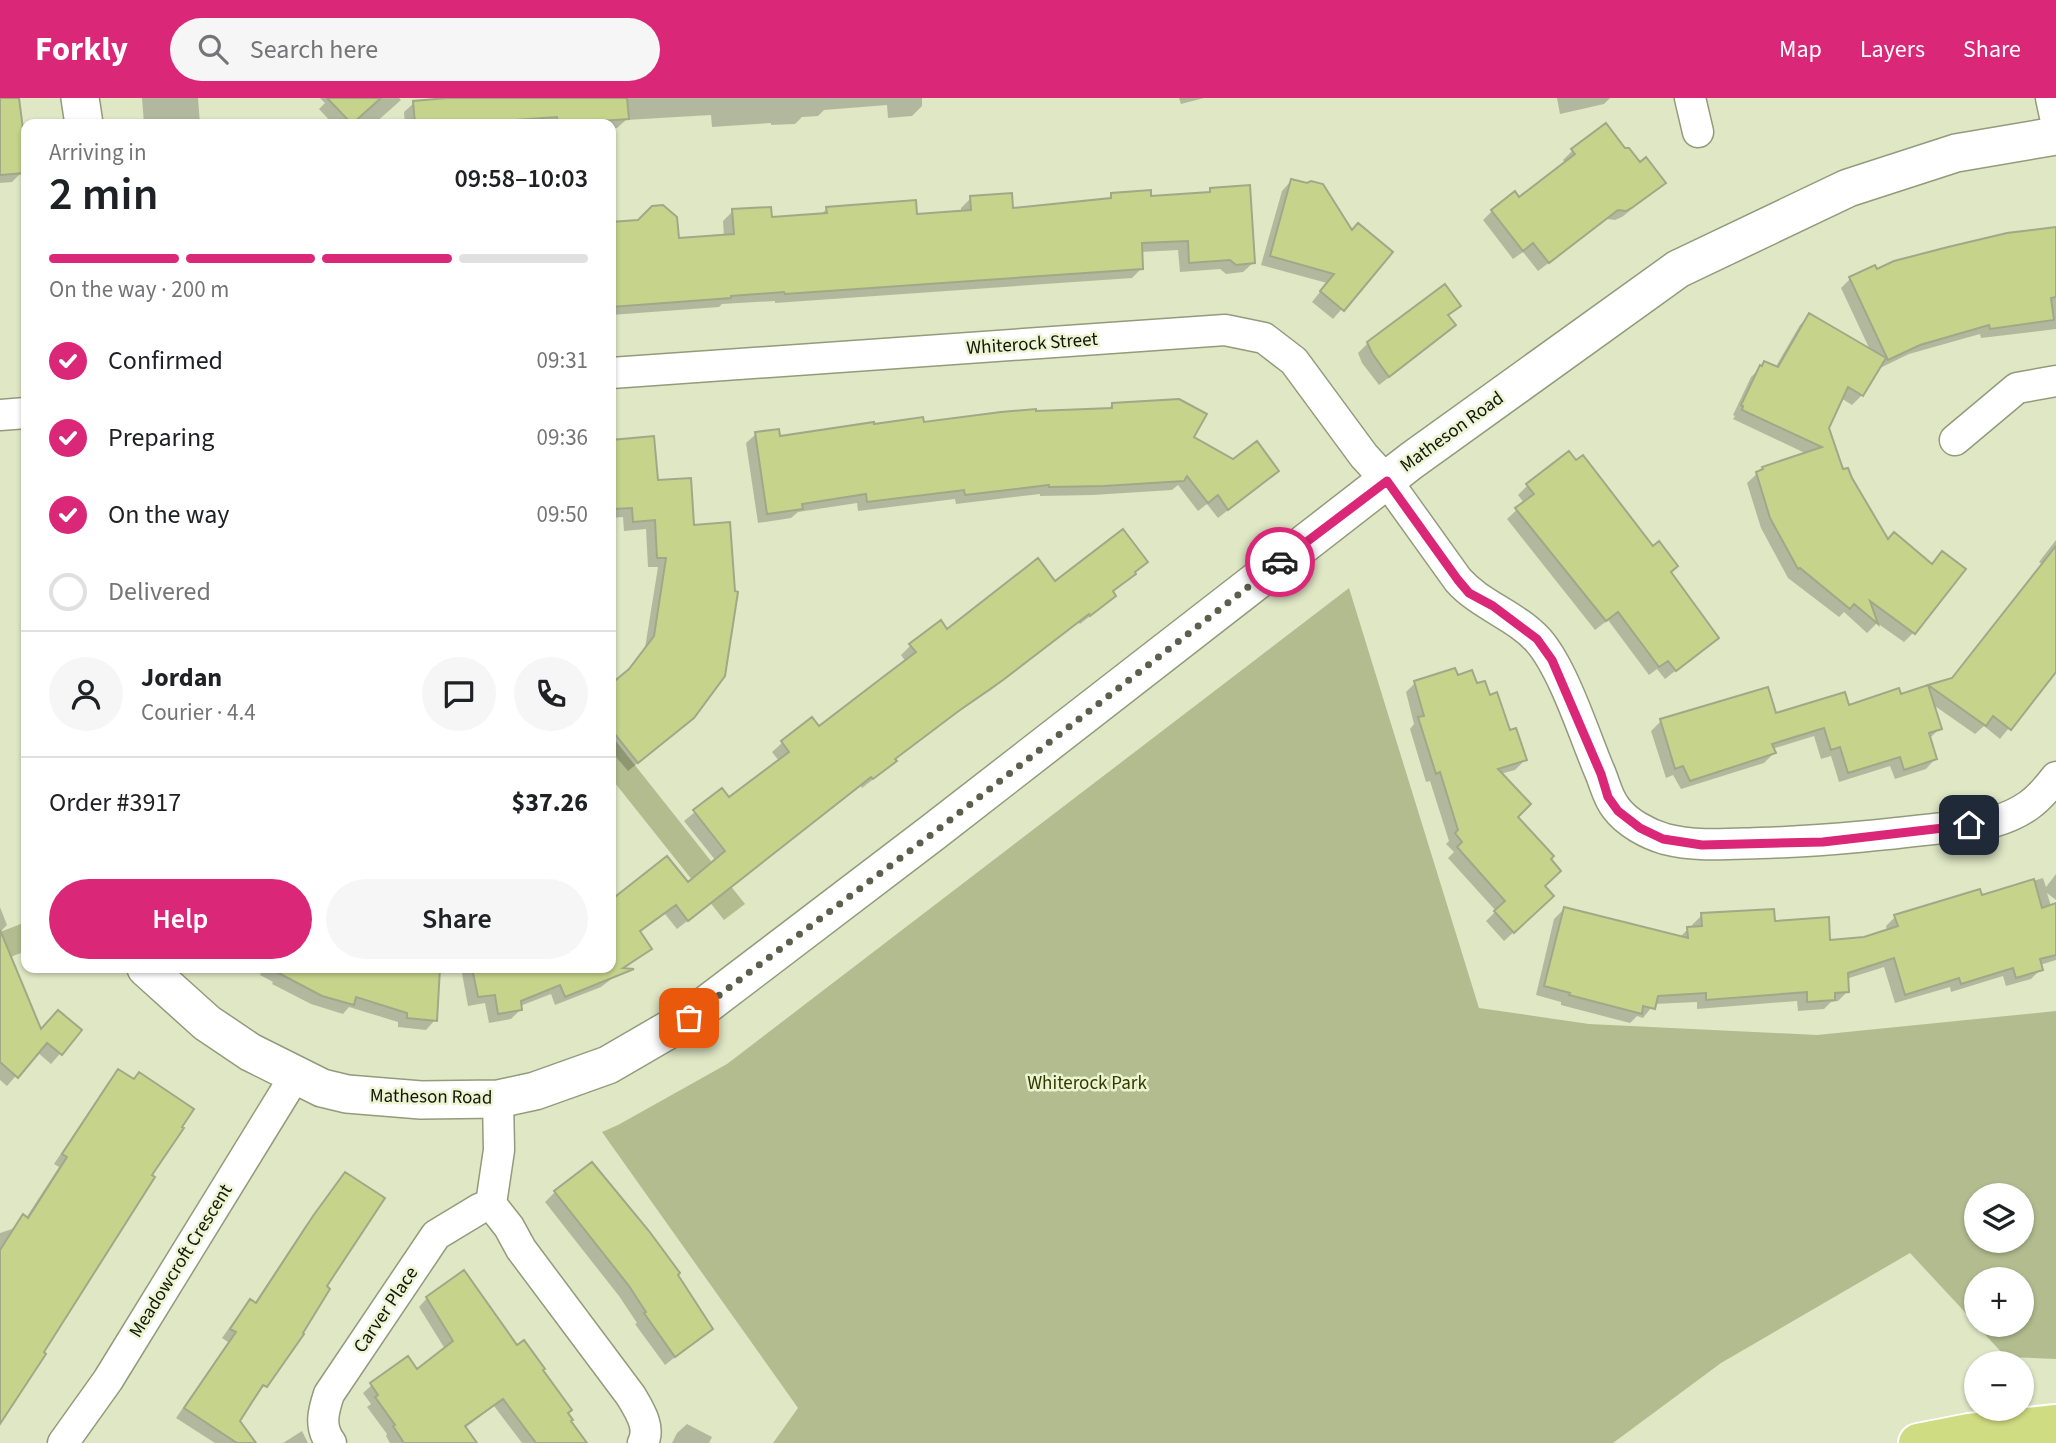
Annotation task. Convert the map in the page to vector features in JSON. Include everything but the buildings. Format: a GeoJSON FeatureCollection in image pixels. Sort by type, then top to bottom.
{"type":"FeatureCollection","features":[{"type":"Feature","properties":{"kind":"main road"},"geometry":{"type":"LineString","coordinates":[[1918,1443],[1969,1433],[2056,1424]]}},
{"type":"Feature","properties":{"kind":"street"},"geometry":{"type":"LineString","coordinates":[[80,98],[83,119]]}},
{"type":"Feature","properties":{"kind":"street"},"geometry":{"type":"LineString","coordinates":[[1690,98],[1698,132]]}},
{"type":"Feature","properties":{"kind":"street"},"geometry":{"type":"LineString","coordinates":[[2051,98],[2056,121]]}},
{"type":"Feature","properties":{"kind":"street","name":"Matheson Road"},"geometry":{"type":"LineString","coordinates":[[152,973],[207,1023],[250,1052],[322,1088],[356,1095],[421,1100],[498,1099],[535,1091],[608,1065],[689,1018],[932,834],[1419,454],[1678,269],[1848,188],[1956,153],[2056,136]]}},
{"type":"Feature","properties":{"kind":"street","name":"Whiterock Street"},"geometry":{"type":"LineString","coordinates":[[616,373],[1225,330],[1264,338],[1294,361],[1469,593],[1515,621],[1537,639],[1558,672],[1608,797],[1618,811],[1640,828],[1663,839],[1702,845],[1823,842],[1993,822],[2017,814],[2040,797],[2056,777]]}},
{"type":"Feature","properties":{"kind":"street"},"geometry":{"type":"LineString","coordinates":[[1955,440],[2017,388],[2056,381]]}},
{"type":"Feature","properties":{"kind":"street"},"geometry":{"type":"LineString","coordinates":[[0,415],[21,413]]}},
{"type":"Feature","properties":{"kind":"street","name":"Meadowcroft Crescent"},"geometry":{"type":"LineString","coordinates":[[63,1443],[108,1380],[295,1076]]}},
{"type":"Feature","properties":{"kind":"street"},"geometry":{"type":"LineString","coordinates":[[498,1099],[499,1150],[491,1204],[509,1227],[521,1249],[631,1396],[643,1418],[646,1436],[643,1443]]}},
{"type":"Feature","properties":{"kind":"street","name":"Carver Place"},"geometry":{"type":"LineString","coordinates":[[331,1443],[325,1435],[322,1414],[329,1394],[436,1236],[491,1204]]}},
{"type":"Feature","properties":{"kind":"green space","name":"Whiterock Park"},"geometry":{"type":"Polygon","coordinates":[[[1349,588],[1479,1008],[1589,1024],[1817,1035],[2056,1011],[2056,1359],[2034,1358],[2034,1351],[2000,1351],[1987,1337],[2034,1337],[2034,1267],[1964,1267],[1964,1311],[1910,1253],[1721,1363],[1613,1443],[773,1443],[798,1408],[602,1132],[727,1064],[1349,588]]]}},
{"type":"Feature","properties":{"kind":"green space"},"geometry":{"type":"Polygon","coordinates":[[[616,741],[745,904],[724,920],[616,784],[616,741]]]}},
{"type":"Feature","properties":{"kind":"green space"},"geometry":{"type":"Polygon","coordinates":[[[21,924],[21,953],[0,961],[0,932],[21,924]]]}},
{"type":"Feature","properties":{"kind":"way so far"},"geometry":{"type":"LineString","coordinates":[[689,1018],[932,834],[1280,562]]}},
{"type":"Feature","properties":{"kind":"route"},"geometry":{"type":"LineString","coordinates":[[1280,562],[1387,481],[1469,593],[1493,606],[1537,639],[1552,660],[1601,774],[1608,797],[1618,811],[1640,828],[1663,839],[1702,845],[1823,842],[1969,825]]}}]}
